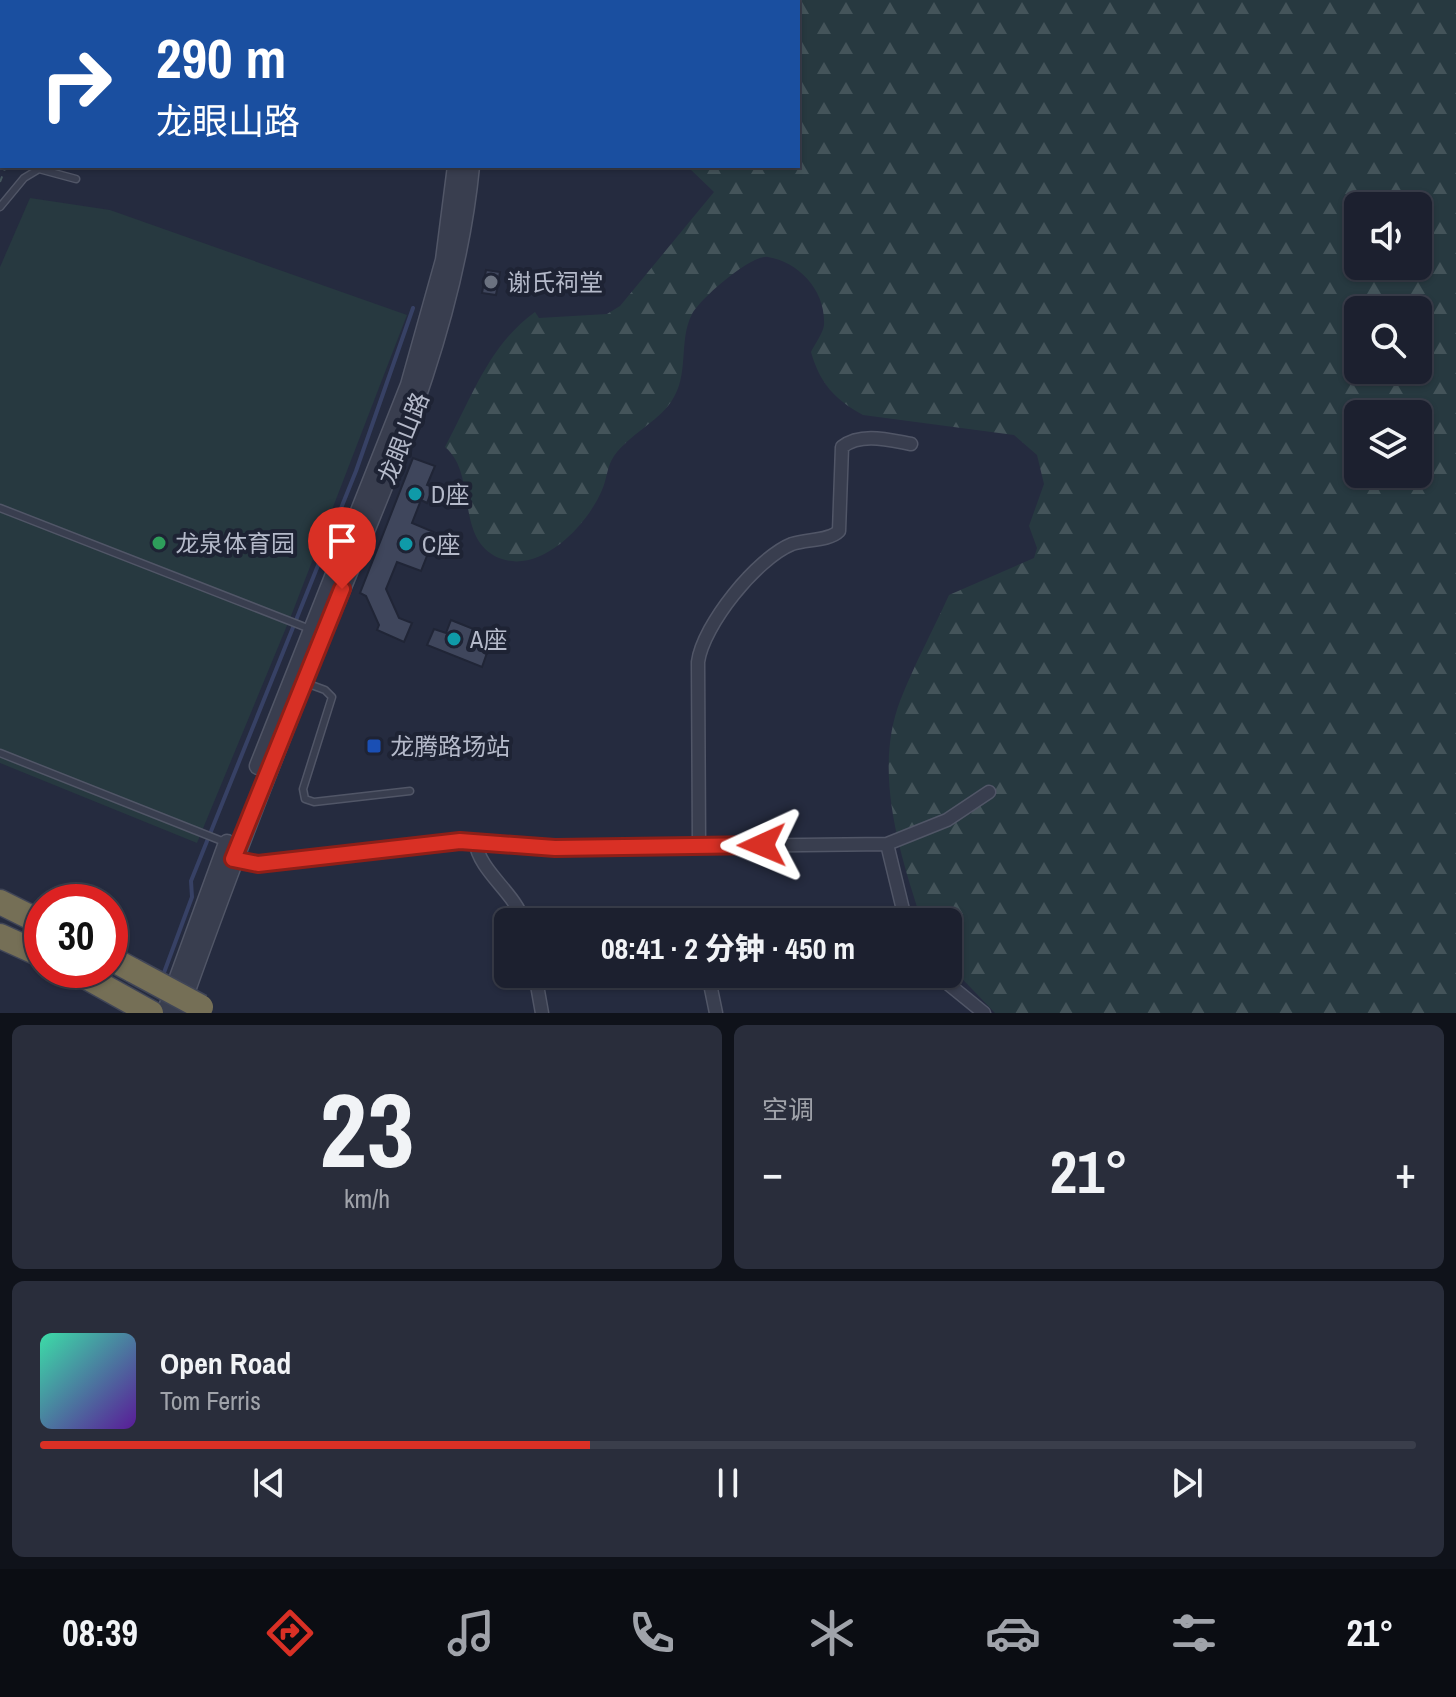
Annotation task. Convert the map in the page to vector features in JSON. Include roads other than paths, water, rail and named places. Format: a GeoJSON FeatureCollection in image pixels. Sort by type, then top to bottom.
{"type":"FeatureCollection","features":[{"type":"Feature","properties":{"kind":"highway"},"geometry":{"type":"LineString","coordinates":[[0,902],[24,914]]}},
{"type":"Feature","properties":{"kind":"highway"},"geometry":{"type":"LineString","coordinates":[[0,936],[24,947]]}},
{"type":"Feature","properties":{"kind":"highway"},"geometry":{"type":"LineString","coordinates":[[128,968],[198,1011]]}},
{"type":"Feature","properties":{"kind":"highway"},"geometry":{"type":"LineString","coordinates":[[106,988],[151,1013]]}},
{"type":"Feature","properties":{"kind":"street","name":"龙眼山路"},"geometry":{"type":"LineString","coordinates":[[165,1013],[227,848],[299,681],[312,630],[409,385],[444,260],[456,168]]}},
{"type":"Feature","properties":{"kind":"street","name":"龙眼山路"},"geometry":{"type":"LineString","coordinates":[[312,630],[422,393],[456,268],[471,168]]}},
{"type":"Feature","properties":{"kind":"street"},"geometry":{"type":"LineString","coordinates":[[699,846],[698,662],[703,639],[768,557],[792,544],[830,537],[839,531],[842,447],[856,439],[911,444]]}},
{"type":"Feature","properties":{"kind":"street"},"geometry":{"type":"LineString","coordinates":[[227,848],[258,864],[272,860],[475,841],[555,848],[887,844],[907,839],[947,820],[989,792]]}},
{"type":"Feature","properties":{"kind":"street"},"geometry":{"type":"LineString","coordinates":[[475,841],[480,859],[516,908]]}},
{"type":"Feature","properties":{"kind":"street"},"geometry":{"type":"LineString","coordinates":[[887,844],[903,908]]}},
{"type":"Feature","properties":{"kind":"street","name":"龙眼山路"},"geometry":{"type":"LineString","coordinates":[[198,1011],[227,848]]}},
{"type":"Feature","properties":{"kind":"street"},"geometry":{"type":"LineString","coordinates":[[538,988],[542,1013]]}},
{"type":"Feature","properties":{"kind":"street"},"geometry":{"type":"LineString","coordinates":[[711,988],[716,1013]]}},
{"type":"Feature","properties":{"kind":"street"},"geometry":{"type":"LineString","coordinates":[[953,988],[984,1013]]}},
{"type":"Feature","properties":{"kind":"lane"},"geometry":{"type":"LineString","coordinates":[[0,207],[24,178],[39,169],[76,179]]}},
{"type":"Feature","properties":{"kind":"lane"},"geometry":{"type":"LineString","coordinates":[[0,508],[312,630]]}},
{"type":"Feature","properties":{"kind":"lane"},"geometry":{"type":"LineString","coordinates":[[299,681],[325,690],[332,697],[303,789],[305,799],[314,802],[410,791]]}},
{"type":"Feature","properties":{"kind":"lane"},"geometry":{"type":"LineString","coordinates":[[0,753],[201,832],[227,848]]}},
{"type":"Feature","properties":{"kind":"waterway"},"geometry":{"type":"LineString","coordinates":[[162,978],[192,897],[191,881],[356,471],[413,308]]}},
{"type":"Feature","properties":{"kind":"place","name":"谢氏祠堂"},"geometry":{"type":"Point","coordinates":[491,282]}},
{"type":"Feature","properties":{"kind":"place","name":"D座"},"geometry":{"type":"Point","coordinates":[415,494]}},
{"type":"Feature","properties":{"kind":"place","name":"龙泉体育园"},"geometry":{"type":"Point","coordinates":[159,543]}},
{"type":"Feature","properties":{"kind":"place","name":"C座"},"geometry":{"type":"Point","coordinates":[406,544]}},
{"type":"Feature","properties":{"kind":"place","name":"A座"},"geometry":{"type":"Point","coordinates":[454,639]}},
{"type":"Feature","properties":{"kind":"place","name":"龙腾路场站"},"geometry":{"type":"Point","coordinates":[374,746]}}]}
